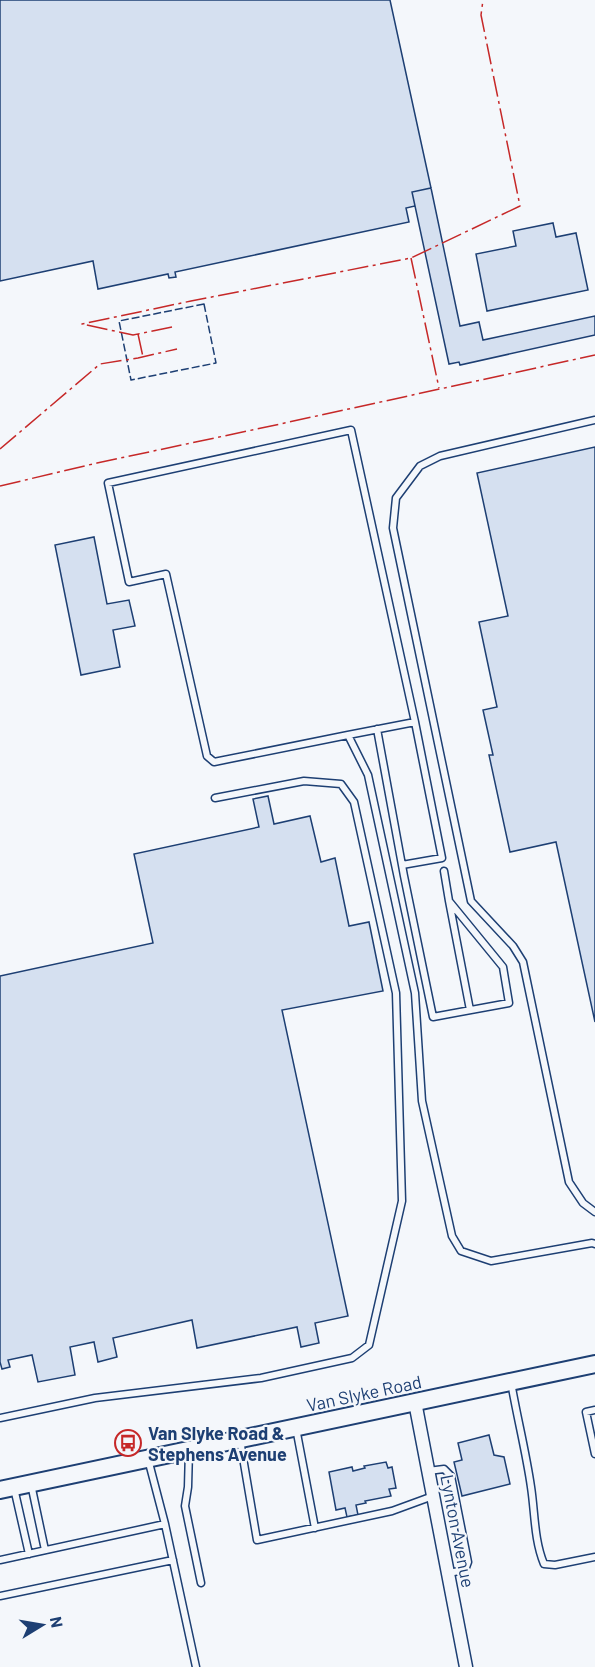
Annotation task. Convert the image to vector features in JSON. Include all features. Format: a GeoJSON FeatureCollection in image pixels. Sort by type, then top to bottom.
{"type":"FeatureCollection","features":[{"type":"Feature","properties":{"kind":"street","name":"Van Slyke Road"},"geometry":{"type":"LineString","coordinates":[[7,1489],[595,1364]]}},
{"type":"Feature","properties":{"kind":"street","name":"Lynton Avenue"},"geometry":{"type":"LineString","coordinates":[[415,1402],[466,1667]]}},
{"type":"Feature","properties":{"kind":"lane"},"geometry":{"type":"LineString","coordinates":[[595,420],[440,456],[420,466],[396,498],[393,528],[471,901],[513,946],[523,962],[569,1182],[583,1203],[595,1212]]}},
{"type":"Feature","properties":{"kind":"lane"},"geometry":{"type":"LineString","coordinates":[[402,865],[442,858],[415,722],[351,430],[108,483],[129,582],[166,574],[207,756],[214,762],[415,722]]}},
{"type":"Feature","properties":{"kind":"lane"},"geometry":{"type":"LineString","coordinates":[[377,729],[433,1017],[509,1003],[502,967],[449,901]]}},
{"type":"Feature","properties":{"kind":"lane"},"geometry":{"type":"LineString","coordinates":[[348,735],[368,775],[415,993],[422,1101],[452,1236],[461,1251],[491,1262],[592,1243],[595,1245]]}},
{"type":"Feature","properties":{"kind":"lane"},"geometry":{"type":"LineString","coordinates":[[0,1418],[95,1398],[261,1378],[352,1358],[369,1345],[402,1201],[396,993],[354,802],[340,784],[304,781],[215,798]]}},
{"type":"Feature","properties":{"kind":"lane"},"geometry":{"type":"LineString","coordinates":[[444,871],[470,1010]]}},
{"type":"Feature","properties":{"kind":"lane"},"geometry":{"type":"LineString","coordinates":[[510,1382],[532,1488],[537,1539],[544,1564],[555,1565],[595,1557]]}},
{"type":"Feature","properties":{"kind":"lane"},"geometry":{"type":"LineString","coordinates":[[595,1410],[586,1412],[595,1454]]}},
{"type":"Feature","properties":{"kind":"lane"},"geometry":{"type":"LineString","coordinates":[[296,1427],[315,1528]]}},
{"type":"Feature","properties":{"kind":"lane"},"geometry":{"type":"LineString","coordinates":[[240,1439],[257,1540],[392,1511],[433,1496]]}},
{"type":"Feature","properties":{"kind":"lane"},"geometry":{"type":"LineString","coordinates":[[189,1450],[185,1506],[201,1583]]}},
{"type":"Feature","properties":{"kind":"lane"},"geometry":{"type":"LineString","coordinates":[[147,1459],[165,1524],[196,1667]]}},
{"type":"Feature","properties":{"kind":"lane"},"geometry":{"type":"LineString","coordinates":[[428,1471],[444,1469],[451,1476],[468,1562],[465,1570],[448,1573]]}},
{"type":"Feature","properties":{"kind":"lane"},"geometry":{"type":"LineString","coordinates":[[31,1484],[45,1550]]}},
{"type":"Feature","properties":{"kind":"lane"},"geometry":{"type":"LineString","coordinates":[[7,1489],[29,1554]]}},
{"type":"Feature","properties":{"kind":"lane"},"geometry":{"type":"LineString","coordinates":[[0,1560],[165,1524]]}},
{"type":"Feature","properties":{"kind":"lane"},"geometry":{"type":"LineString","coordinates":[[0,1596],[173,1560]]}},
{"type":"Feature","properties":{"kind":"building"},"geometry":{"type":"Polygon","coordinates":[[[0,0],[390,0],[431,188],[412,192],[415,206],[406,208],[409,222],[175,272],[176,277],[169,278],[168,274],[98,289],[93,261],[0,281],[0,0]]]}},
{"type":"Feature","properties":{"kind":"building"},"geometry":{"type":"Polygon","coordinates":[[[431,188],[460,326],[479,322],[483,340],[595,316],[595,335],[460,365],[459,362],[449,364],[412,192],[431,188]]]}},
{"type":"Feature","properties":{"kind":"building"},"geometry":{"type":"Polygon","coordinates":[[[553,223],[556,237],[576,233],[588,290],[487,311],[476,254],[516,246],[513,231],[553,223]]]}},
{"type":"Feature","properties":{"kind":"building"},"geometry":{"type":"Polygon","coordinates":[[[595,447],[595,1022],[556,842],[510,852],[489,755],[493,755],[483,710],[497,707],[479,622],[508,616],[477,473],[595,447]]]}},
{"type":"Feature","properties":{"kind":"building"},"geometry":{"type":"Polygon","coordinates":[[[94,537],[107,604],[129,600],[135,626],[113,630],[120,667],[81,675],[55,545],[94,537]]]}},
{"type":"Feature","properties":{"kind":"building"},"geometry":{"type":"Polygon","coordinates":[[[268,796],[274,824],[310,816],[321,862],[335,858],[349,926],[369,922],[383,991],[282,1010],[348,1316],[315,1323],[319,1343],[301,1347],[297,1327],[197,1348],[192,1320],[113,1338],[117,1357],[98,1362],[94,1342],[70,1347],[75,1375],[38,1382],[32,1355],[8,1360],[10,1367],[2,1369],[0,1362],[0,976],[153,943],[134,854],[259,827],[253,799],[268,796]]]}},
{"type":"Feature","properties":{"kind":"building"},"geometry":{"type":"Polygon","coordinates":[[[489,1435],[494,1455],[504,1457],[510,1484],[462,1496],[454,1462],[462,1460],[458,1443],[489,1435]]]}},
{"type":"Feature","properties":{"kind":"building"},"geometry":{"type":"Polygon","coordinates":[[[386,1462],[388,1468],[392,1467],[396,1488],[389,1489],[391,1496],[356,1505],[358,1515],[347,1517],[345,1508],[336,1510],[329,1472],[352,1467],[353,1471],[365,1468],[364,1466],[386,1462]]]}},
{"type":"Feature","properties":{"kind":"fence"},"geometry":{"type":"LineString","coordinates":[[204,304],[216,363],[131,380],[119,321],[204,304]]}},
{"type":"Feature","properties":{"kind":"power"},"geometry":{"type":"LineString","coordinates":[[172,327],[133,335],[82,324],[411,258],[520,206],[481,15],[483,0]]}},
{"type":"Feature","properties":{"kind":"power"},"geometry":{"type":"LineString","coordinates":[[411,258],[439,388]]}},
{"type":"Feature","properties":{"kind":"power"},"geometry":{"type":"LineString","coordinates":[[138,334],[143,357]]}},
{"type":"Feature","properties":{"kind":"power"},"geometry":{"type":"LineString","coordinates":[[0,449],[100,364],[177,349]]}},
{"type":"Feature","properties":{"kind":"power"},"geometry":{"type":"LineString","coordinates":[[0,486],[595,355]]}},
{"type":"Feature","properties":{"kind":"place","name":"Van Slyke Road & Stephens Avenue"},"geometry":{"type":"Point","coordinates":[128,1443]}}]}
